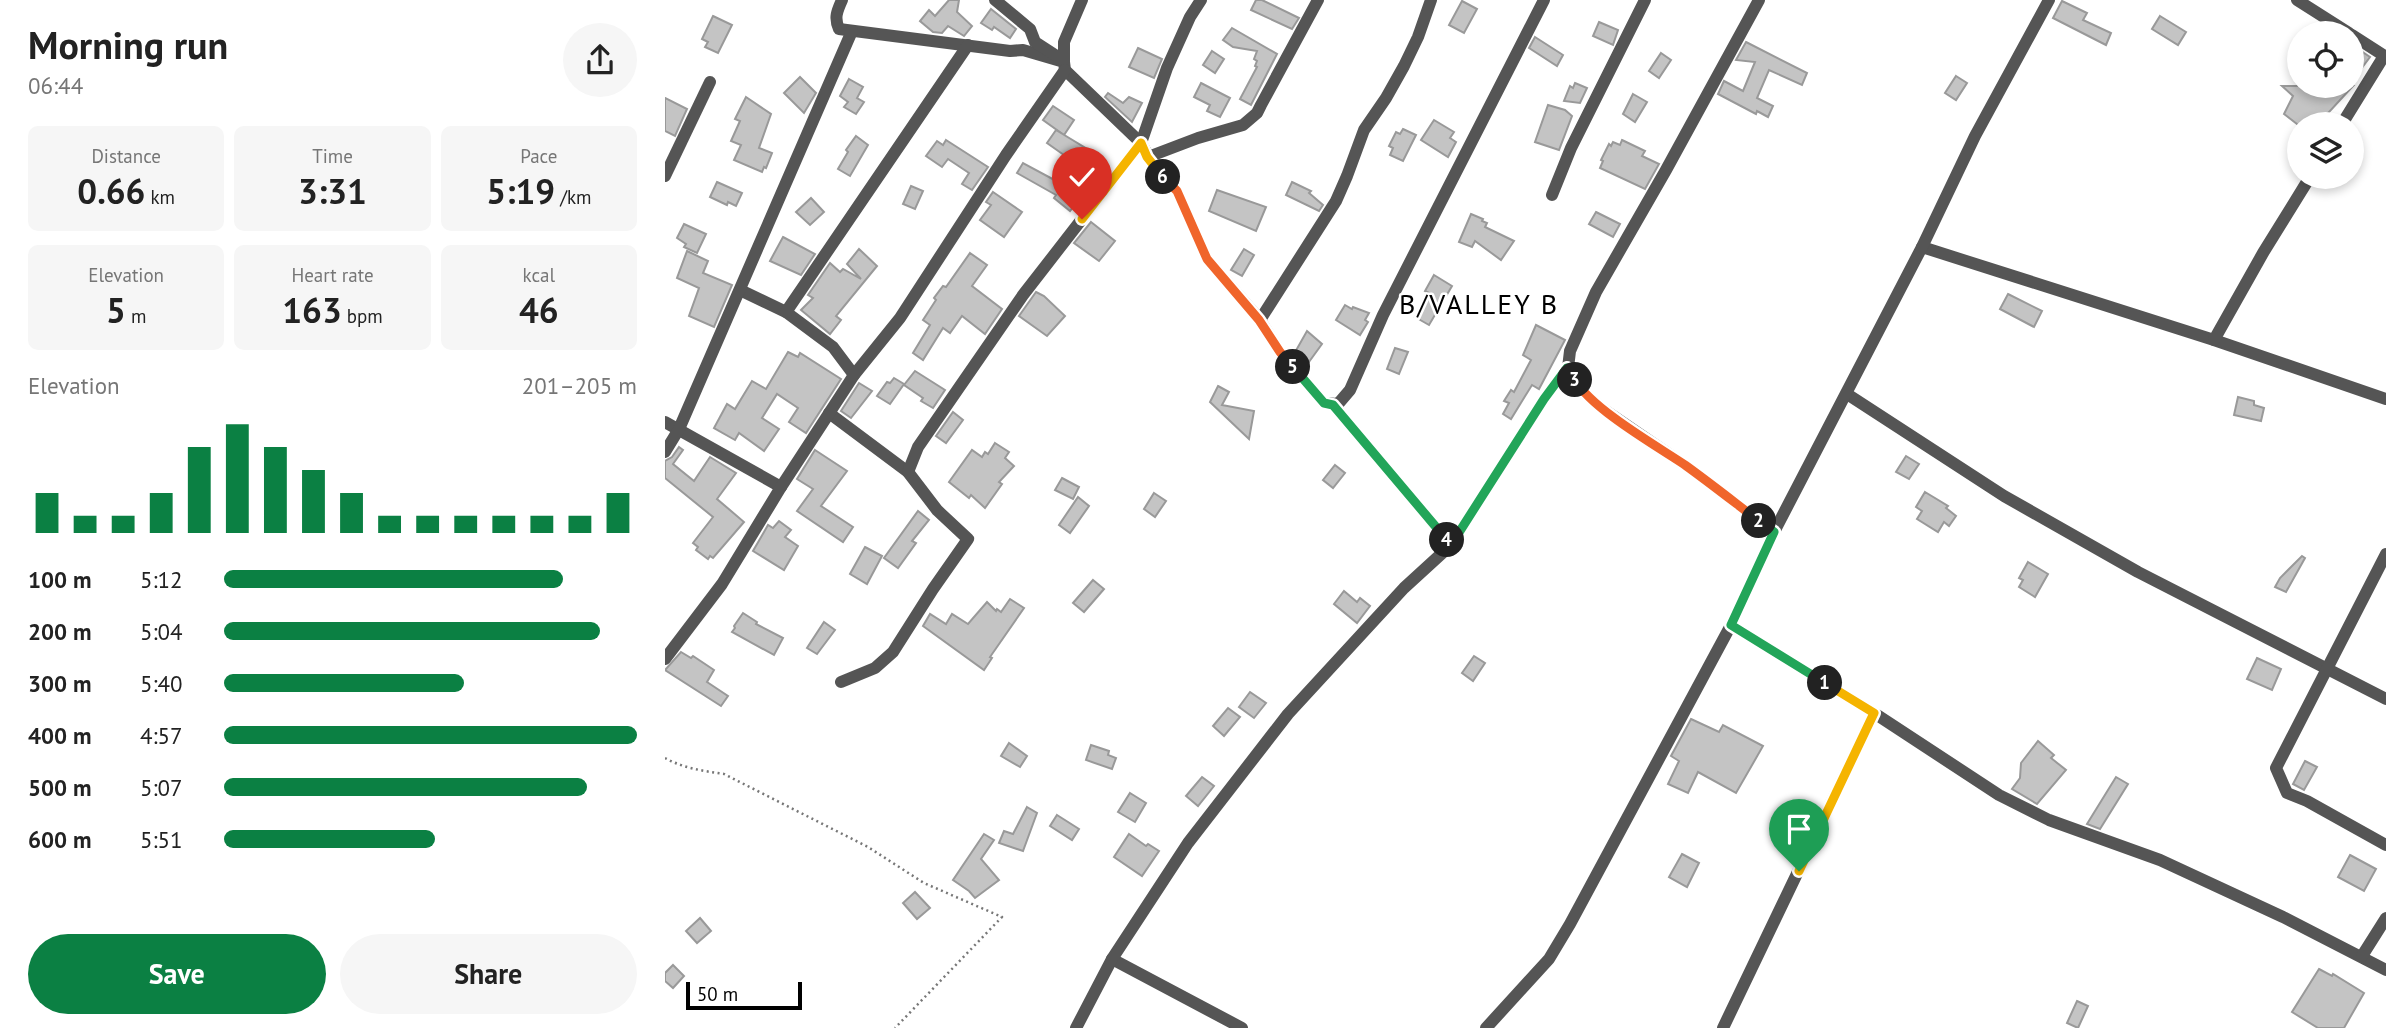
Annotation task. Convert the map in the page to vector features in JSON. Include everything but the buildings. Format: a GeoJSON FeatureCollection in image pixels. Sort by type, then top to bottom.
{"type":"FeatureCollection","features":[{"type":"Feature","properties":{"kind":"street"},"geometry":{"type":"LineString","coordinates":[[842,0],[836,12],[839,29],[1010,51],[1023,50],[1065,66]]}},
{"type":"Feature","properties":{"kind":"street"},"geometry":{"type":"LineString","coordinates":[[995,0],[1030,29],[1035,42],[1065,66],[1141,143],[1147,157],[1177,191],[1207,259],[1259,320],[1280,352],[1324,403],[1333,405],[1451,545]]}},
{"type":"Feature","properties":{"kind":"street"},"geometry":{"type":"LineString","coordinates":[[665,659],[722,584],[854,375],[900,318],[1065,66],[1064,42],[1082,0]]}},
{"type":"Feature","properties":{"kind":"street"},"geometry":{"type":"LineString","coordinates":[[908,472],[918,447],[1023,295],[1141,143],[1167,68],[1190,16],[1201,0]]}},
{"type":"Feature","properties":{"kind":"street"},"geometry":{"type":"LineString","coordinates":[[1147,157],[1198,138],[1233,129],[1252,118],[1318,0]]}},
{"type":"Feature","properties":{"kind":"street"},"geometry":{"type":"LineString","coordinates":[[1259,320],[1336,201],[1364,130],[1386,99],[1409,56],[1431,0]]}},
{"type":"Feature","properties":{"kind":"street"},"geometry":{"type":"LineString","coordinates":[[1333,405],[1342,400],[1350,390],[1383,315],[1544,0]]}},
{"type":"Feature","properties":{"kind":"street"},"geometry":{"type":"LineString","coordinates":[[1552,195],[1571,148],[1645,0]]}},
{"type":"Feature","properties":{"kind":"street"},"geometry":{"type":"LineString","coordinates":[[1076,1028],[1112,959],[1188,843],[1288,714],[1404,587],[1451,545],[1544,399],[1567,368],[1570,351],[1596,292],[1759,0]]}},
{"type":"Feature","properties":{"kind":"street"},"geometry":{"type":"LineString","coordinates":[[1486,1028],[1525,988],[1556,948],[1731,625],[1774,532],[1922,247],[1975,136],[2049,0]]}},
{"type":"Feature","properties":{"kind":"street"},"geometry":{"type":"LineString","coordinates":[[2297,0],[2330,21]]}},
{"type":"Feature","properties":{"kind":"street"},"geometry":{"type":"LineString","coordinates":[[665,452],[680,429],[852,31]]}},
{"type":"Feature","properties":{"kind":"street"},"geometry":{"type":"LineString","coordinates":[[2350,112],[2385,56],[2364,42]]}},
{"type":"Feature","properties":{"kind":"street"},"geometry":{"type":"LineString","coordinates":[[786,312],[968,45]]}},
{"type":"Feature","properties":{"kind":"street"},"geometry":{"type":"LineString","coordinates":[[665,176],[710,82]]}},
{"type":"Feature","properties":{"kind":"street"},"geometry":{"type":"LineString","coordinates":[[2214,340],[2303,189]]}},
{"type":"Feature","properties":{"kind":"street"},"geometry":{"type":"LineString","coordinates":[[1922,247],[2214,340],[2386,399]]}},
{"type":"Feature","properties":{"kind":"street"},"geometry":{"type":"LineString","coordinates":[[740,290],[786,312],[833,347],[854,375]]}},
{"type":"Feature","properties":{"kind":"street"},"geometry":{"type":"LineString","coordinates":[[1567,368],[1579,387],[1600,407],[1689,468],[1774,532]]}},
{"type":"Feature","properties":{"kind":"street"},"geometry":{"type":"LineString","coordinates":[[1847,394],[2026,509],[2138,572],[2386,699]]}},
{"type":"Feature","properties":{"kind":"street"},"geometry":{"type":"LineString","coordinates":[[829,413],[908,472],[937,510],[968,539],[893,652],[875,668],[841,682]]}},
{"type":"Feature","properties":{"kind":"street"},"geometry":{"type":"LineString","coordinates":[[665,422],[781,487]]}},
{"type":"Feature","properties":{"kind":"street"},"geometry":{"type":"LineString","coordinates":[[2386,554],[2276,768],[2287,793],[2386,845]]}},
{"type":"Feature","properties":{"kind":"street"},"geometry":{"type":"LineString","coordinates":[[1731,625],[2009,800],[2049,820],[2160,860],[2386,970]]}},
{"type":"Feature","properties":{"kind":"street"},"geometry":{"type":"LineString","coordinates":[[1723,1028],[1874,713]]}},
{"type":"Feature","properties":{"kind":"street"},"geometry":{"type":"LineString","coordinates":[[2362,956],[2386,918]]}},
{"type":"Feature","properties":{"kind":"street"},"geometry":{"type":"LineString","coordinates":[[1112,959],[1243,1028]]}},
{"type":"Feature","properties":{"kind":"path"},"geometry":{"type":"LineString","coordinates":[[665,758],[701,771],[724,774],[867,848],[924,883],[1002,917],[895,1028]]}},
{"type":"Feature","properties":{"kind":"district","name":"B/VALLEY B"},"geometry":{"type":"Point","coordinates":[1479,304]}},
{"type":"Feature","properties":{"kind":"route"},"geometry":{"type":"LineString","coordinates":[[1082,219],[1141,143],[1155,168],[1177,191],[1207,259],[1259,320],[1280,352],[1324,403],[1333,405],[1451,545],[1544,399],[1567,368],[1579,387],[1600,407],[1689,468],[1774,532],[1731,625],[1874,713],[1799,871]]}}]}
